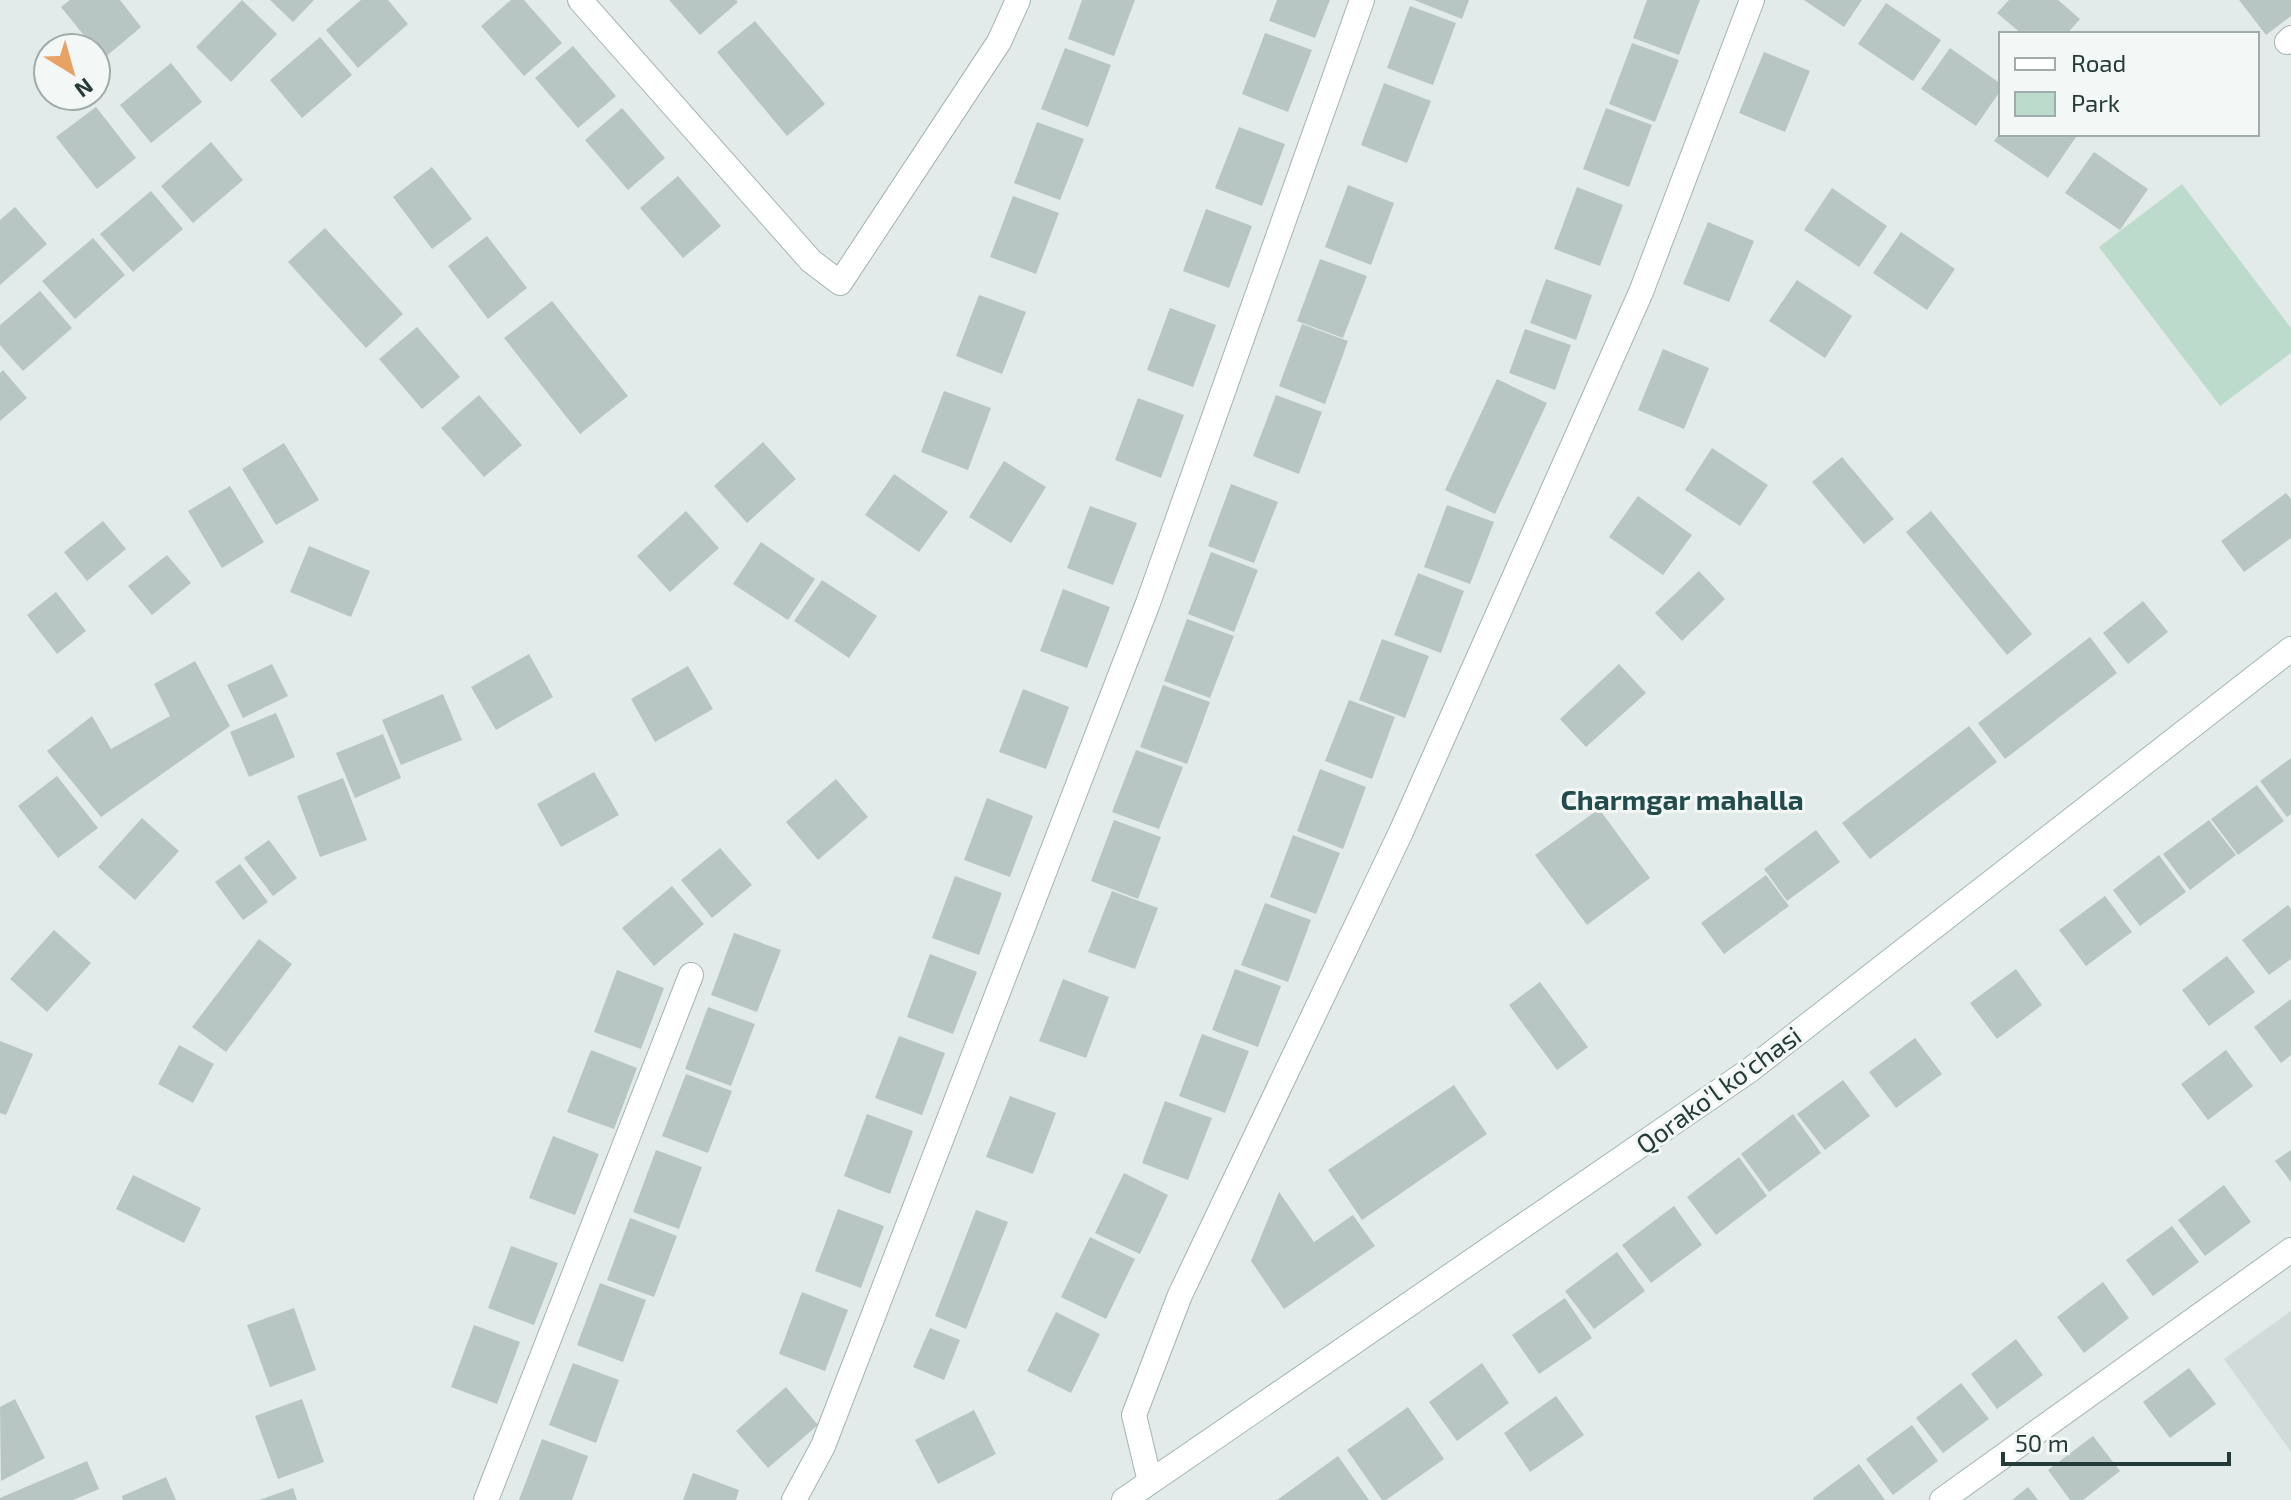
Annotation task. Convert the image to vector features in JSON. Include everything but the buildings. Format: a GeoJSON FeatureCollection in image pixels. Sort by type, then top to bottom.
{"type":"FeatureCollection","features":[{"type":"Feature","properties":{"kind":"street"},"geometry":{"type":"LineString","coordinates":[[580,0],[811,261],[840,283],[999,42],[1018,0]]}},
{"type":"Feature","properties":{"kind":"street"},"geometry":{"type":"LineString","coordinates":[[794,1500],[823,1446],[1148,603],[1362,0]]}},
{"type":"Feature","properties":{"kind":"street"},"geometry":{"type":"LineString","coordinates":[[1158,1491],[1134,1415],[1180,1295],[1401,832],[1641,292],[1752,0]]}},
{"type":"Feature","properties":{"kind":"street","name":"Qorako'l ko'chasi"},"geometry":{"type":"LineString","coordinates":[[1124,1500],[1158,1491],[1750,1070],[2291,649]]}},
{"type":"Feature","properties":{"kind":"street"},"geometry":{"type":"LineString","coordinates":[[486,1500],[691,975]]}},
{"type":"Feature","properties":{"kind":"street"},"geometry":{"type":"LineString","coordinates":[[1942,1500],[2291,1250]]}},
{"type":"Feature","properties":{"kind":"shaded area"},"geometry":{"type":"Polygon","coordinates":[[[2291,1311],[2291,1452],[2224,1359],[2291,1311]]]}},
{"type":"Feature","properties":{"kind":"green space"},"geometry":{"type":"Polygon","coordinates":[[[2182,184],[2291,328],[2291,353],[2220,406],[2099,247],[2182,184]]]}},
{"type":"Feature","properties":{"kind":"district","name":"Charmgar mahalla"},"geometry":{"type":"Point","coordinates":[1682,799]}}]}
